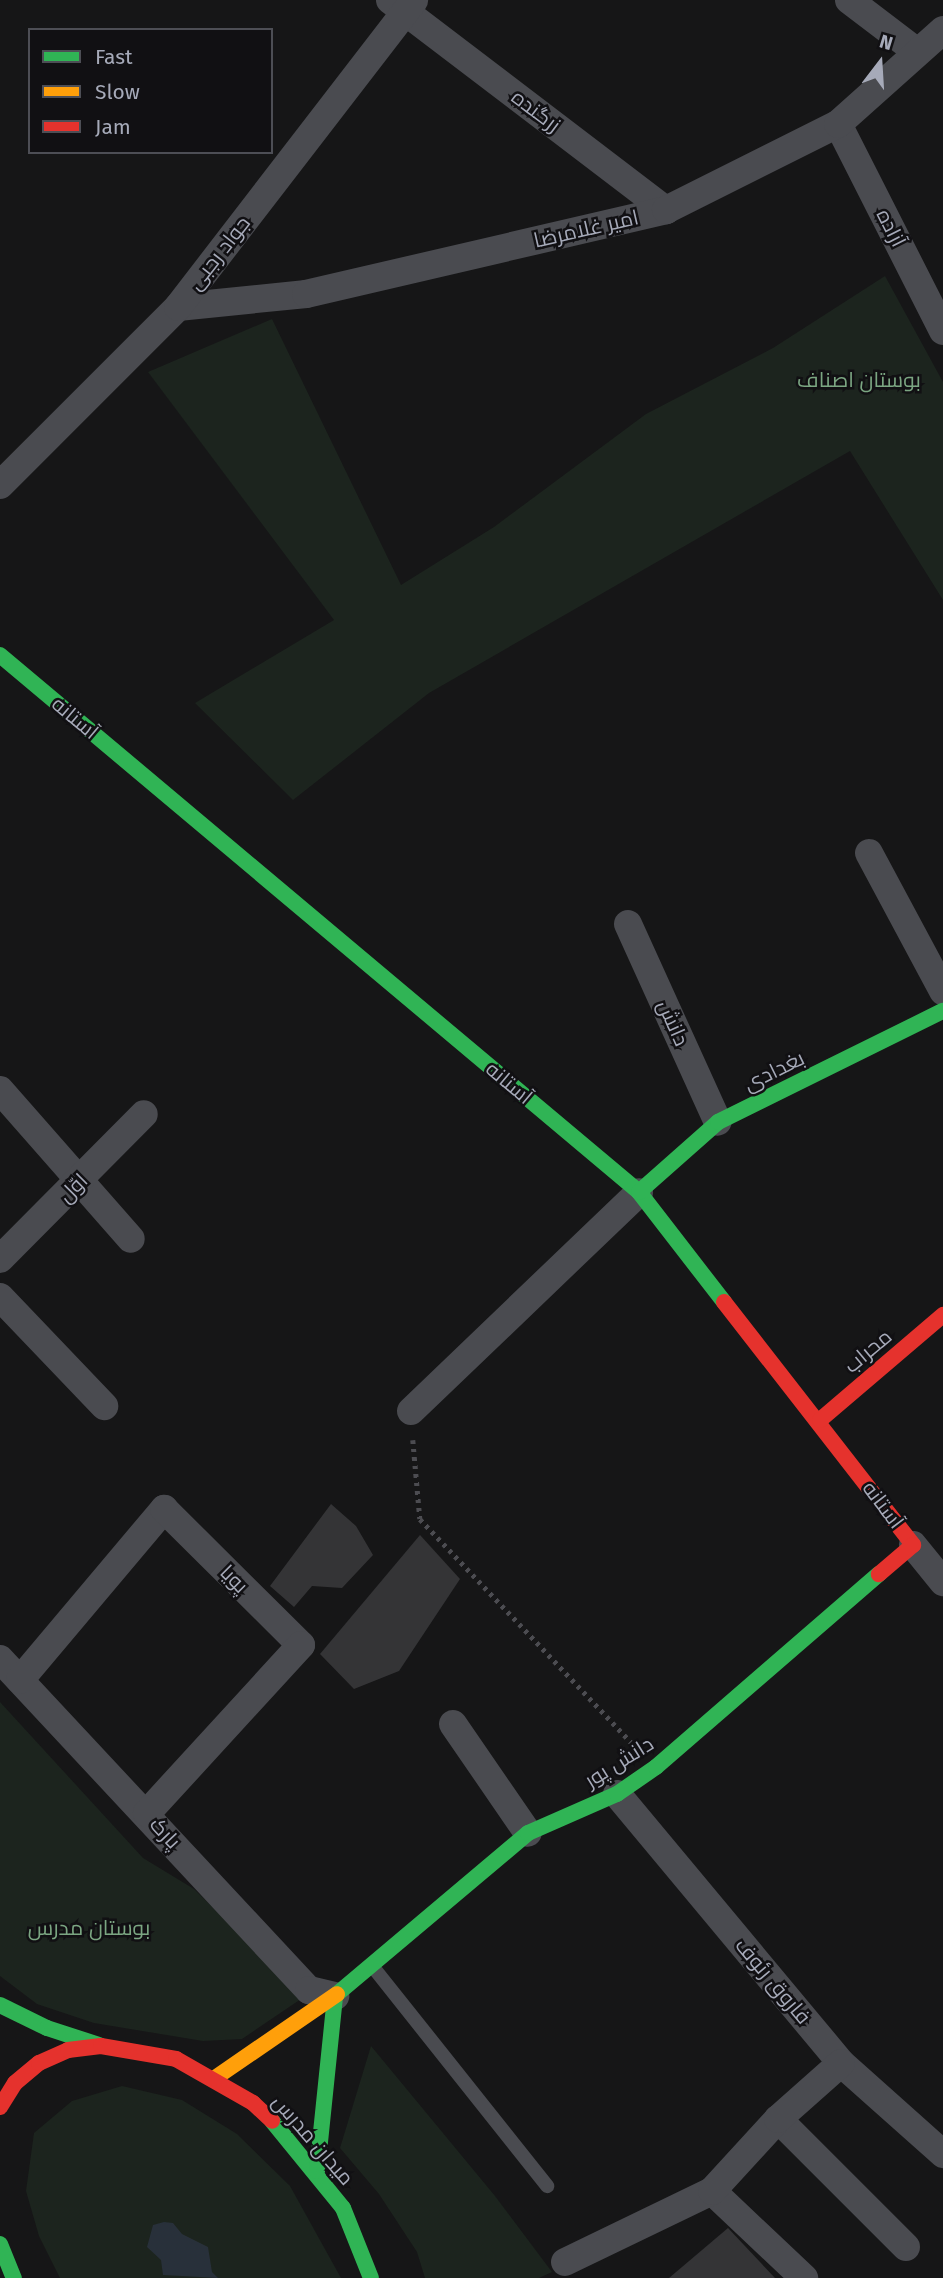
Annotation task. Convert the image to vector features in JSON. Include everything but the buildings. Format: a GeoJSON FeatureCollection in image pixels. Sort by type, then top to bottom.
{"type":"FeatureCollection","features":[{"type":"Feature","properties":{"kind":"street"},"geometry":{"type":"LineString","coordinates":[[849,0],[916,51]]}},
{"type":"Feature","properties":{"kind":"street","name":"زرگنده"},"geometry":{"type":"LineString","coordinates":[[403,4],[666,210]]}},
{"type":"Feature","properties":{"kind":"street","name":"جواد رجبی"},"geometry":{"type":"LineString","coordinates":[[0,485],[178,307],[403,4]]}},
{"type":"Feature","properties":{"kind":"street","name":"امیر غلامرضا"},"geometry":{"type":"LineString","coordinates":[[178,307],[306,294],[666,210],[838,124],[916,51],[943,30]]}},
{"type":"Feature","properties":{"kind":"street","name":"آزاده"},"geometry":{"type":"LineString","coordinates":[[838,124],[943,331]]}},
{"type":"Feature","properties":{"kind":"street","name":"آستانه"},"geometry":{"type":"LineString","coordinates":[[0,655],[639,1192],[820,1420],[943,1582]]}},
{"type":"Feature","properties":{"kind":"street"},"geometry":{"type":"LineString","coordinates":[[869,853],[943,991]]}},
{"type":"Feature","properties":{"kind":"street","name":"دانش"},"geometry":{"type":"LineString","coordinates":[[628,923],[718,1122]]}},
{"type":"Feature","properties":{"kind":"street","name":"بغدادی"},"geometry":{"type":"LineString","coordinates":[[639,1192],[718,1122],[943,1012]]}},
{"type":"Feature","properties":{"kind":"street"},"geometry":{"type":"LineString","coordinates":[[0,1090],[82,1180],[131,1239]]}},
{"type":"Feature","properties":{"kind":"street","name":"اوّل"},"geometry":{"type":"LineString","coordinates":[[0,1259],[82,1180],[144,1115]]}},
{"type":"Feature","properties":{"kind":"street"},"geometry":{"type":"LineString","coordinates":[[411,1411],[639,1192]]}},
{"type":"Feature","properties":{"kind":"street"},"geometry":{"type":"LineString","coordinates":[[0,1297],[104,1406]]}},
{"type":"Feature","properties":{"kind":"street","name":"محراب"},"geometry":{"type":"LineString","coordinates":[[820,1420],[943,1315]]}},
{"type":"Feature","properties":{"kind":"street","name":"پویا"},"geometry":{"type":"LineString","coordinates":[[20,1680],[164,1509],[301,1645],[147,1813]]}},
{"type":"Feature","properties":{"kind":"street","name":"دانش پور"},"geometry":{"type":"LineString","coordinates":[[215,2078],[335,1996],[370,1963],[528,1833],[617,1794],[656,1768],[913,1545]]}},
{"type":"Feature","properties":{"kind":"street","name":"پارک"},"geometry":{"type":"LineString","coordinates":[[0,1659],[147,1813],[309,1990],[335,1996]]}},
{"type":"Feature","properties":{"kind":"street"},"geometry":{"type":"LineString","coordinates":[[453,1724],[528,1833]]}},
{"type":"Feature","properties":{"kind":"street","name":"فاروق رئوف"},"geometry":{"type":"LineString","coordinates":[[617,1794],[841,2063],[943,2154]]}},
{"type":"Feature","properties":{"kind":"street"},"geometry":{"type":"LineString","coordinates":[[317,2171],[335,1996]]}},
{"type":"Feature","properties":{"kind":"street"},"geometry":{"type":"LineString","coordinates":[[0,2005],[47,2028],[101,2046]]}},
{"type":"Feature","properties":{"kind":"street","name":"میدان مدرس"},"geometry":{"type":"LineString","coordinates":[[0,2107],[16,2083],[39,2063],[68,2050],[101,2046],[176,2059],[215,2078],[253,2103],[317,2171],[343,2208],[371,2278]]}},
{"type":"Feature","properties":{"kind":"street"},"geometry":{"type":"LineString","coordinates":[[565,2262],[712,2191],[778,2119],[841,2063]]}},
{"type":"Feature","properties":{"kind":"street"},"geometry":{"type":"LineString","coordinates":[[778,2119],[906,2246]]}},
{"type":"Feature","properties":{"kind":"street"},"geometry":{"type":"LineString","coordinates":[[712,2191],[804,2278]]}},
{"type":"Feature","properties":{"kind":"street"},"geometry":{"type":"LineString","coordinates":[[0,2244],[14,2278]]}},
{"type":"Feature","properties":{"kind":"lane"},"geometry":{"type":"LineString","coordinates":[[370,1963],[547,2186]]}},
{"type":"Feature","properties":{"kind":"path"},"geometry":{"type":"LineString","coordinates":[[411,1411],[420,1519],[656,1768]]}},
{"type":"Feature","properties":{"kind":"green space","name":"بوستان اصناف"},"geometry":{"type":"Polygon","coordinates":[[[885,276],[943,382],[943,600],[850,451],[429,693],[293,800],[195,703],[334,620],[148,372],[272,319],[401,585],[494,527],[646,414],[773,348],[885,276]]]}},
{"type":"Feature","properties":{"kind":"green space","name":"بوستان مدرس"},"geometry":{"type":"Polygon","coordinates":[[[0,1702],[143,1858],[194,1889],[304,1997],[242,2039],[203,2041],[94,2023],[37,2004],[0,1976],[0,1702]]]}},
{"type":"Feature","properties":{"kind":"green space"},"geometry":{"type":"Polygon","coordinates":[[[371,2046],[495,2196],[552,2272],[539,2278],[425,2278],[417,2252],[379,2194],[340,2148],[371,2046]]]}},
{"type":"Feature","properties":{"kind":"green space"},"geometry":{"type":"Polygon","coordinates":[[[122,2086],[182,2100],[237,2134],[290,2186],[341,2278],[60,2278],[39,2236],[26,2191],[34,2133],[72,2101],[122,2086]]]}},
{"type":"Feature","properties":{"kind":"shaded area"},"geometry":{"type":"Polygon","coordinates":[[[173,2223],[182,2234],[208,2247],[212,2272],[218,2278],[163,2275],[161,2260],[147,2247],[153,2225],[173,2223]]]}},
{"type":"Feature","properties":{"kind":"traffic: fast"},"geometry":{"type":"LineString","coordinates":[[0,655],[639,1192],[724,1302]]}},
{"type":"Feature","properties":{"kind":"traffic: fast"},"geometry":{"type":"LineString","coordinates":[[639,1192],[718,1122],[943,1011]]}},
{"type":"Feature","properties":{"kind":"traffic: fast"},"geometry":{"type":"LineString","coordinates":[[337,1994],[528,1833],[617,1794],[656,1767],[879,1574]]}},
{"type":"Feature","properties":{"kind":"traffic: fast"},"geometry":{"type":"LineString","coordinates":[[317,2171],[335,1996]]}},
{"type":"Feature","properties":{"kind":"traffic: fast"},"geometry":{"type":"LineString","coordinates":[[0,2005],[47,2028],[99,2045]]}},
{"type":"Feature","properties":{"kind":"traffic: fast"},"geometry":{"type":"LineString","coordinates":[[272,2121],[343,2208],[371,2278]]}},
{"type":"Feature","properties":{"kind":"traffic: fast"},"geometry":{"type":"LineString","coordinates":[[0,2244],[14,2278]]}},
{"type":"Feature","properties":{"kind":"traffic: slow"},"geometry":{"type":"LineString","coordinates":[[215,2078],[337,1994]]}},
{"type":"Feature","properties":{"kind":"traffic: jam"},"geometry":{"type":"LineString","coordinates":[[724,1302],[913,1545],[879,1574]]}},
{"type":"Feature","properties":{"kind":"traffic: jam"},"geometry":{"type":"LineString","coordinates":[[820,1420],[943,1315]]}},
{"type":"Feature","properties":{"kind":"traffic: jam"},"geometry":{"type":"LineString","coordinates":[[0,2107],[15,2083],[39,2063],[68,2050],[101,2046],[176,2059],[253,2103],[272,2121]]}}]}
